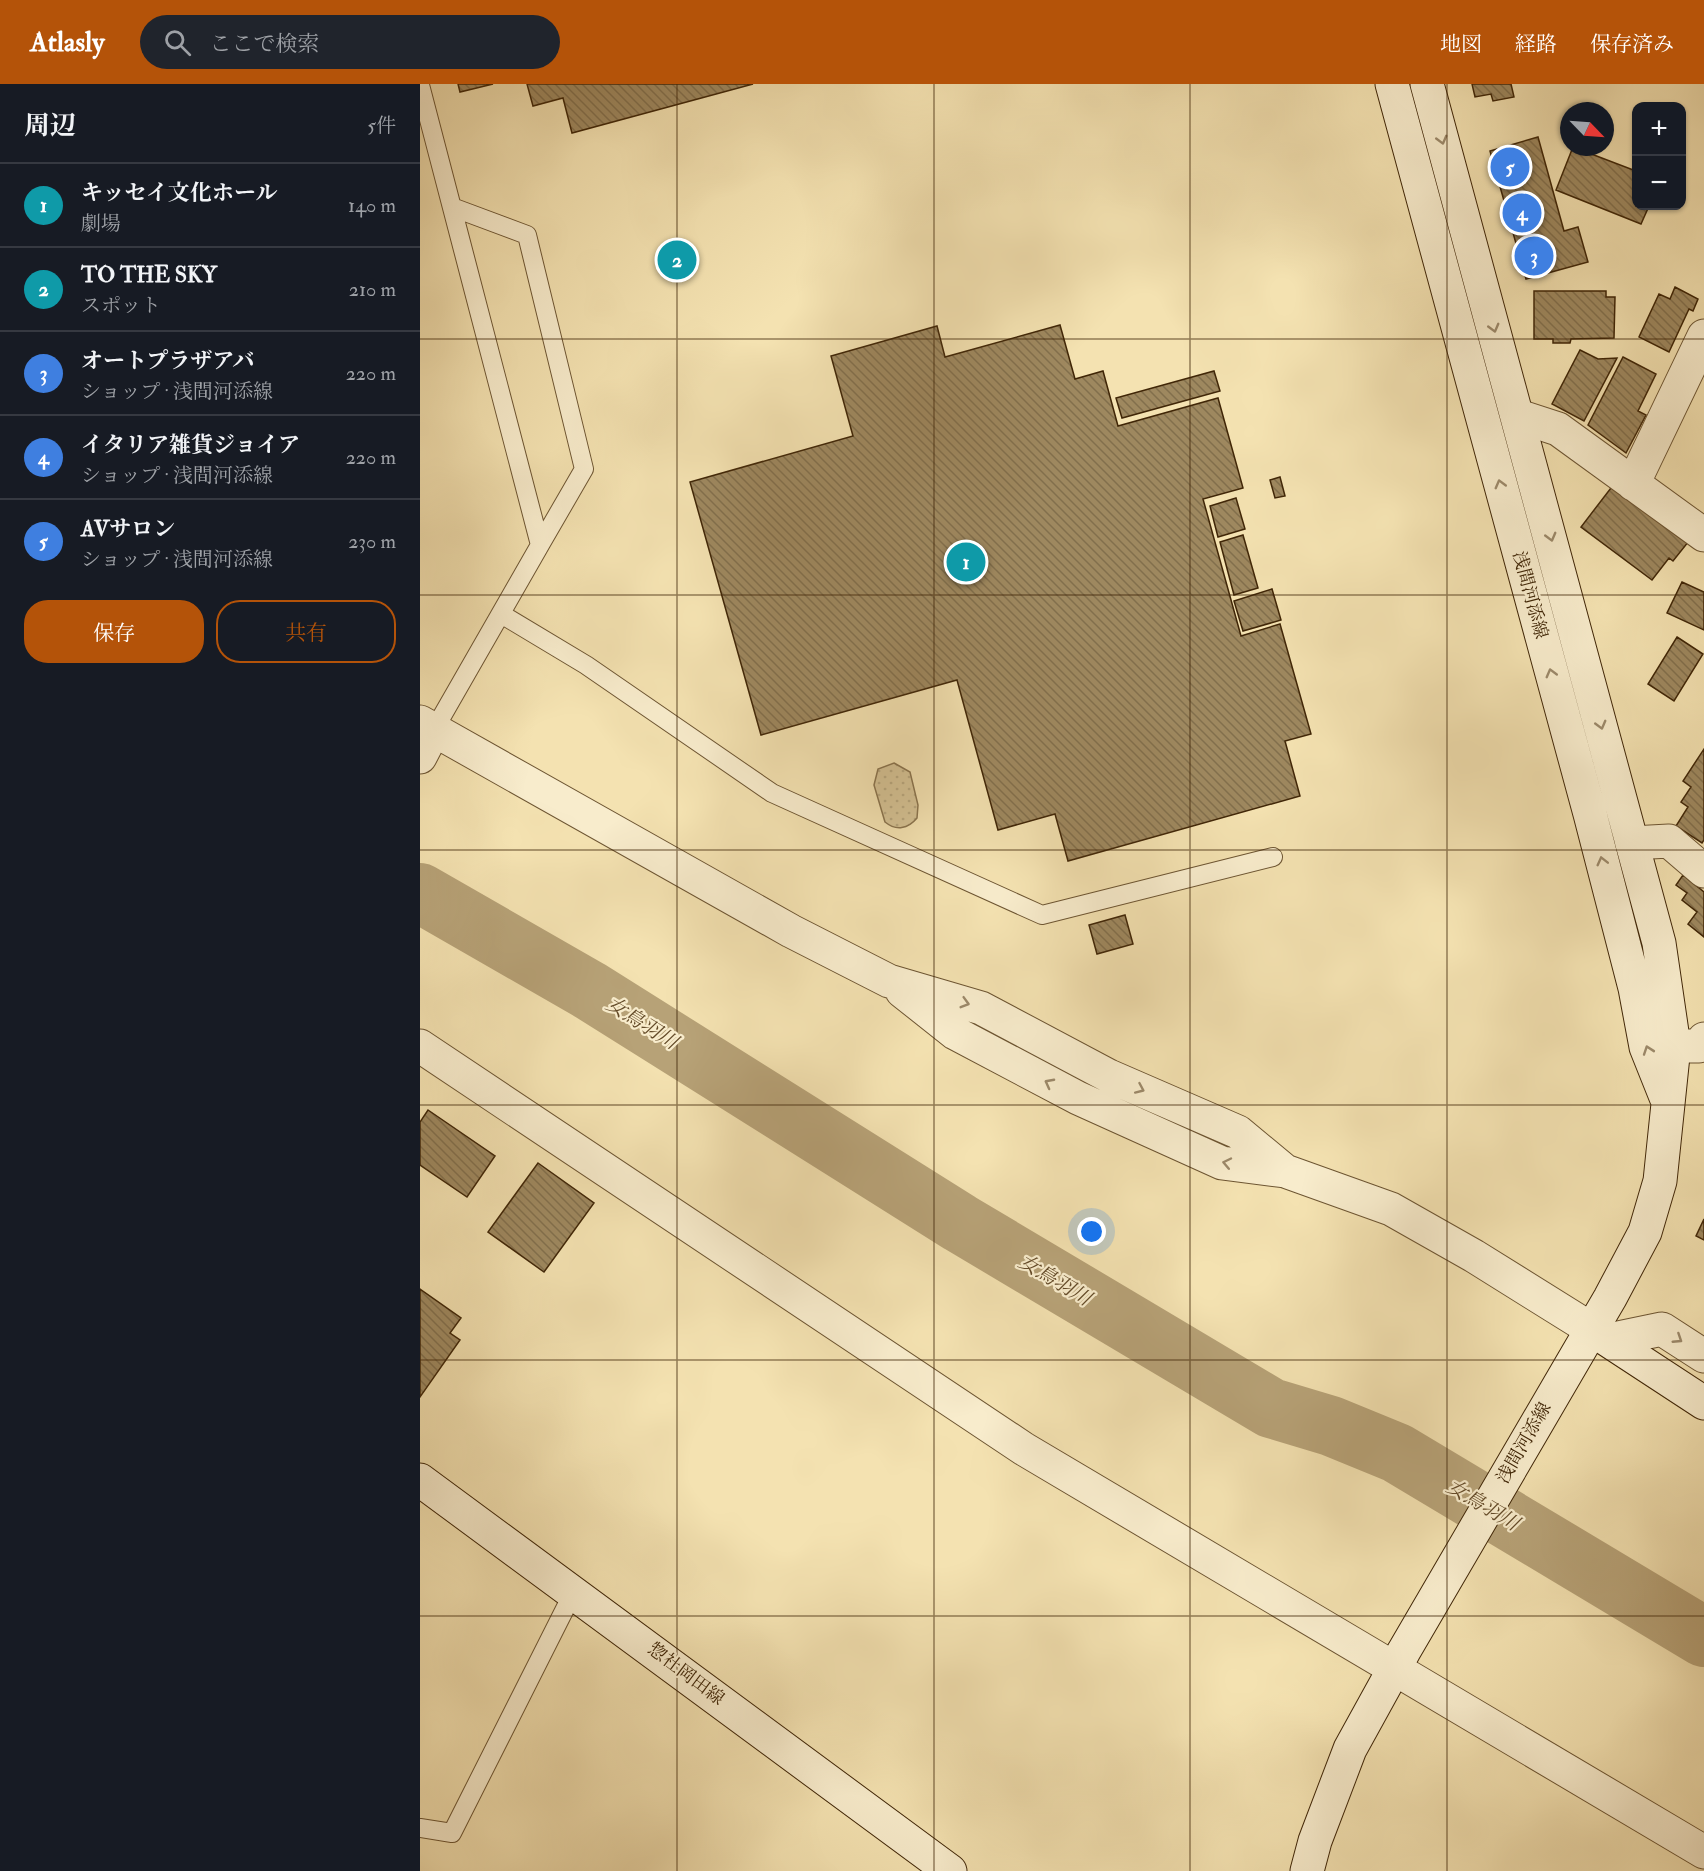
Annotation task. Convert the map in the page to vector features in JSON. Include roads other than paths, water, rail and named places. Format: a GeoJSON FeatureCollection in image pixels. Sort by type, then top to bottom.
{"type":"FeatureCollection","features":[{"type":"Feature","properties":{"kind":"main road","name":"浅間河添線"},"geometry":{"type":"LineString","coordinates":[[1392,84],[1590,814],[1635,988],[1646,1047],[1669,1105]]}},
{"type":"Feature","properties":{"kind":"main road","name":"浅間河添線"},"geometry":{"type":"LineString","coordinates":[[1307,1871],[1315,1841],[1350,1749],[1399,1659],[1569,1365],[1600,1335],[1645,1232],[1660,1181],[1669,1105],[1689,1043],[1659,943],[1427,84]]}},
{"type":"Feature","properties":{"kind":"main road"},"geometry":{"type":"LineString","coordinates":[[1633,484],[1704,336]]}},
{"type":"Feature","properties":{"kind":"main road"},"geometry":{"type":"LineString","coordinates":[[1518,416],[1558,429],[1704,535]]}},
{"type":"Feature","properties":{"kind":"main road"},"geometry":{"type":"LineString","coordinates":[[424,740],[644,850],[889,981],[981,1008],[1109,1076],[1238,1132],[1284,1171],[1391,1209],[1474,1256],[1704,1403]]}},
{"type":"Feature","properties":{"kind":"main road"},"geometry":{"type":"LineString","coordinates":[[1632,843],[1669,841],[1704,871]]}},
{"type":"Feature","properties":{"kind":"main road"},"geometry":{"type":"LineString","coordinates":[[420,1046],[1024,1449],[1399,1659],[1704,1852]]}},
{"type":"Feature","properties":{"kind":"main road"},"geometry":{"type":"LineString","coordinates":[[1600,1335],[1662,1329],[1704,1356]]}},
{"type":"Feature","properties":{"kind":"main road","name":"惣社岡田線"},"geometry":{"type":"LineString","coordinates":[[420,1480],[574,1591],[950,1871]]}},
{"type":"Feature","properties":{"kind":"lane"},"geometry":{"type":"LineString","coordinates":[[420,85],[540,545]]}},
{"type":"Feature","properties":{"kind":"lane"},"geometry":{"type":"LineString","coordinates":[[424,740],[501,614],[584,469],[527,235],[452,207]]}},
{"type":"Feature","properties":{"kind":"lane"},"geometry":{"type":"LineString","coordinates":[[501,614],[586,665],[772,793],[1042,915],[1273,857]]}},
{"type":"Feature","properties":{"kind":"lane"},"geometry":{"type":"LineString","coordinates":[[420,1828],[452,1833],[574,1591]]}},
{"type":"Feature","properties":{"kind":"waterway","name":"女鳥羽川"},"geometry":{"type":"LineString","coordinates":[[420,893],[589,990],[960,1223],[1271,1408],[1331,1426],[1397,1453],[1704,1637]]}},
{"type":"Feature","properties":{"kind":"place","name":"AVサロン"},"geometry":{"type":"Point","coordinates":[1510,167]}},
{"type":"Feature","properties":{"kind":"place","name":"イタリア雑貨ジョイア"},"geometry":{"type":"Point","coordinates":[1522,213]}},
{"type":"Feature","properties":{"kind":"place","name":"オートプラザアバ"},"geometry":{"type":"Point","coordinates":[1534,256]}},
{"type":"Feature","properties":{"kind":"place","name":"TO THE SKY"},"geometry":{"type":"Point","coordinates":[677,260]}},
{"type":"Feature","properties":{"kind":"place","name":"キッセイ文化ホール"},"geometry":{"type":"Point","coordinates":[966,562]}}]}
